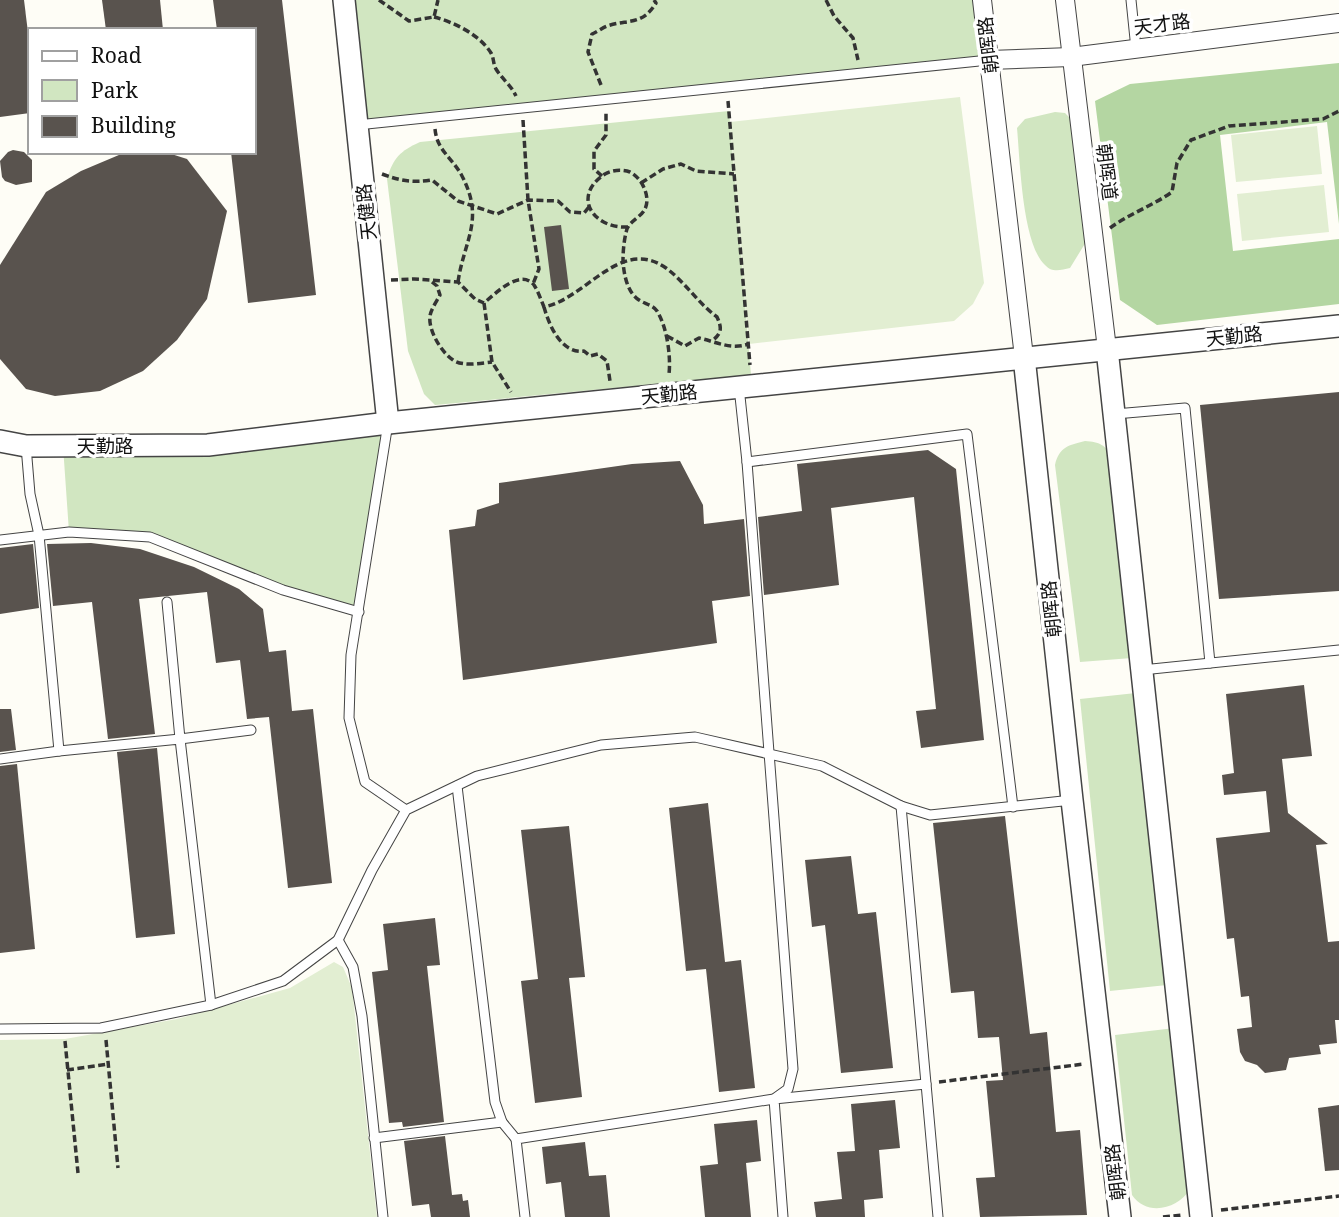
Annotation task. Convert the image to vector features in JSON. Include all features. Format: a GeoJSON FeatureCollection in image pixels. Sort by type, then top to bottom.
{"type":"FeatureCollection","features":[{"type":"Feature","properties":{"kind":"street","name":"天健路"},"geometry":{"type":"LineString","coordinates":[[344,0],[388,423]]}},
{"type":"Feature","properties":{"kind":"street","name":"朝晖路"},"geometry":{"type":"LineString","coordinates":[[982,0],[1120,1217]]}},
{"type":"Feature","properties":{"kind":"street","name":"朝晖道"},"geometry":{"type":"LineString","coordinates":[[1065,0],[1107,349]]}},
{"type":"Feature","properties":{"kind":"street","name":"天才路"},"geometry":{"type":"LineString","coordinates":[[989,60],[1071,57],[1339,23]]}},
{"type":"Feature","properties":{"kind":"street","name":"天勤路"},"geometry":{"type":"LineString","coordinates":[[0,441],[26,446],[208,445],[388,423],[1339,326]]}},
{"type":"Feature","properties":{"kind":"street"},"geometry":{"type":"LineString","coordinates":[[1107,349],[1201,1215]]}},
{"type":"Feature","properties":{"kind":"lane"},"geometry":{"type":"LineString","coordinates":[[1131,0],[1136,49]]}},
{"type":"Feature","properties":{"kind":"lane"},"geometry":{"type":"LineString","coordinates":[[357,125],[989,60]]}},
{"type":"Feature","properties":{"kind":"lane"},"geometry":{"type":"LineString","coordinates":[[745,386],[747,462],[793,1069],[788,1090],[774,1099]]}},
{"type":"Feature","properties":{"kind":"lane"},"geometry":{"type":"LineString","coordinates":[[1114,414],[1185,408],[1210,663]]}},
{"type":"Feature","properties":{"kind":"lane"},"geometry":{"type":"LineString","coordinates":[[388,423],[351,655],[349,718],[365,782],[406,810]]}},
{"type":"Feature","properties":{"kind":"lane"},"geometry":{"type":"LineString","coordinates":[[747,462],[967,434],[1013,807]]}},
{"type":"Feature","properties":{"kind":"lane"},"geometry":{"type":"LineString","coordinates":[[26,446],[30,494],[39,535],[59,751]]}},
{"type":"Feature","properties":{"kind":"lane"},"geometry":{"type":"LineString","coordinates":[[0,540],[69,532],[149,537],[283,590],[359,611]]}},
{"type":"Feature","properties":{"kind":"lane"},"geometry":{"type":"LineString","coordinates":[[167,603],[211,1005]]}},
{"type":"Feature","properties":{"kind":"lane"},"geometry":{"type":"LineString","coordinates":[[1141,670],[1339,650]]}},
{"type":"Feature","properties":{"kind":"lane"},"geometry":{"type":"LineString","coordinates":[[0,759],[251,730]]}},
{"type":"Feature","properties":{"kind":"lane"},"geometry":{"type":"LineString","coordinates":[[0,1029],[104,1027],[211,1005],[283,981],[338,940],[372,870],[406,810],[477,776],[601,745],[695,737],[770,753],[821,766],[901,806],[930,816],[1072,800]]}},
{"type":"Feature","properties":{"kind":"lane"},"geometry":{"type":"LineString","coordinates":[[457,786],[495,1102],[502,1122],[516,1139],[525,1217]]}},
{"type":"Feature","properties":{"kind":"lane"},"geometry":{"type":"LineString","coordinates":[[901,806],[939,1217]]}},
{"type":"Feature","properties":{"kind":"lane"},"geometry":{"type":"LineString","coordinates":[[338,940],[353,967],[362,1016],[383,1217]]}},
{"type":"Feature","properties":{"kind":"lane"},"geometry":{"type":"LineString","coordinates":[[516,1139],[774,1099],[926,1084]]}},
{"type":"Feature","properties":{"kind":"lane"},"geometry":{"type":"LineString","coordinates":[[774,1099],[783,1217]]}},
{"type":"Feature","properties":{"kind":"lane"},"geometry":{"type":"LineString","coordinates":[[374,1138],[502,1122]]}},
{"type":"Feature","properties":{"kind":"path"},"geometry":{"type":"LineString","coordinates":[[379,0],[409,21],[434,17],[460,27],[478,39],[491,53],[496,69],[511,85],[521,108],[524,127],[528,200],[539,269],[533,284]]}},
{"type":"Feature","properties":{"kind":"path"},"geometry":{"type":"LineString","coordinates":[[434,17],[438,0]]}},
{"type":"Feature","properties":{"kind":"path"},"geometry":{"type":"LineString","coordinates":[[826,0],[834,16],[853,37],[861,72]]}},
{"type":"Feature","properties":{"kind":"path"},"geometry":{"type":"LineString","coordinates":[[602,176],[594,169],[593,163],[594,151],[606,135],[606,99],[588,52],[592,34],[608,26],[632,22],[649,14],[656,1]]}},
{"type":"Feature","properties":{"kind":"path"},"geometry":{"type":"LineString","coordinates":[[726,86],[749,344],[745,386]]}},
{"type":"Feature","properties":{"kind":"path"},"geometry":{"type":"LineString","coordinates":[[1094,240],[1122,219],[1155,204],[1172,192],[1177,163],[1191,140],[1229,126],[1323,119],[1339,111]]}},
{"type":"Feature","properties":{"kind":"path"},"geometry":{"type":"LineString","coordinates":[[433,117],[440,150],[452,160],[462,176],[472,205],[474,222],[458,282]]}},
{"type":"Feature","properties":{"kind":"path"},"geometry":{"type":"LineString","coordinates":[[641,183],[663,169],[681,164],[696,171],[734,173]]}},
{"type":"Feature","properties":{"kind":"path"},"geometry":{"type":"LineString","coordinates":[[362,169],[378,172],[398,181],[415,183],[432,180],[458,201],[497,214],[528,200],[558,201],[570,212],[584,214],[589,207]]}},
{"type":"Feature","properties":{"kind":"path"},"geometry":{"type":"LineString","coordinates":[[628,227],[602,222],[589,207],[588,195],[593,183],[610,171],[629,172],[641,183],[645,192],[644,212],[628,227],[623,262],[626,282],[632,293],[656,311],[665,335],[670,368],[667,394]]}},
{"type":"Feature","properties":{"kind":"path"},"geometry":{"type":"LineString","coordinates":[[544,307],[553,305],[623,262],[640,257],[667,268],[717,317],[721,327],[720,335],[712,341]]}},
{"type":"Feature","properties":{"kind":"path"},"geometry":{"type":"LineString","coordinates":[[374,282],[404,279],[458,282],[475,299],[484,303]]}},
{"type":"Feature","properties":{"kind":"path"},"geometry":{"type":"LineString","coordinates":[[484,303],[506,284],[526,280],[533,284],[548,321],[561,342],[566,347],[578,352],[584,351],[590,356],[598,354],[607,361],[610,400]]}},
{"type":"Feature","properties":{"kind":"path"},"geometry":{"type":"LineString","coordinates":[[431,281],[438,286],[440,295],[430,314],[434,336],[453,360],[466,364],[492,362]]}},
{"type":"Feature","properties":{"kind":"path"},"geometry":{"type":"LineString","coordinates":[[484,303],[492,362],[509,386],[515,410]]}},
{"type":"Feature","properties":{"kind":"path"},"geometry":{"type":"LineString","coordinates":[[665,335],[685,346],[699,338],[721,346],[741,347],[749,344]]}},
{"type":"Feature","properties":{"kind":"path"},"geometry":{"type":"LineString","coordinates":[[104,1027],[118,1168]]}},
{"type":"Feature","properties":{"kind":"path"},"geometry":{"type":"LineString","coordinates":[[64,1028],[78,1173]]}},
{"type":"Feature","properties":{"kind":"path"},"geometry":{"type":"LineString","coordinates":[[926,1084],[1102,1062]]}},
{"type":"Feature","properties":{"kind":"path"},"geometry":{"type":"LineString","coordinates":[[67,1070],[109,1064]]}},
{"type":"Feature","properties":{"kind":"path"},"geometry":{"type":"LineString","coordinates":[[1163,1217],[1201,1215],[1339,1196]]}},
{"type":"Feature","properties":{"kind":"green space"},"geometry":{"type":"Polygon","coordinates":[[[344,0],[982,0],[989,60],[357,125],[344,0]]]}},
{"type":"Feature","properties":{"kind":"green space"},"geometry":{"type":"Polygon","coordinates":[[[1339,63],[1339,224],[1327,122],[1220,135],[1233,251],[1339,239],[1339,304],[1157,325],[1120,300],[1095,101],[1130,84],[1339,63]]]}},
{"type":"Feature","properties":{"kind":"green space"},"geometry":{"type":"Polygon","coordinates":[[[960,97],[984,283],[973,304],[954,321],[749,344],[730,122],[960,97]]]}},
{"type":"Feature","properties":{"kind":"green space"},"geometry":{"type":"Polygon","coordinates":[[[729,111],[751,375],[435,405],[424,394],[408,351],[387,179],[395,160],[402,152],[420,142],[729,111]]]}},
{"type":"Feature","properties":{"kind":"green space"},"geometry":{"type":"Polygon","coordinates":[[[1055,112],[1065,113],[1075,123],[1089,237],[1070,268],[1057,270],[1045,265],[1031,239],[1023,200],[1017,128],[1025,119],[1055,112]]]}},
{"type":"Feature","properties":{"kind":"green space"},"geometry":{"type":"Polygon","coordinates":[[[1317,126],[1322,174],[1236,182],[1231,135],[1317,126]]]}},
{"type":"Feature","properties":{"kind":"green space"},"geometry":{"type":"Polygon","coordinates":[[[1324,185],[1329,232],[1242,241],[1237,194],[1324,185]]]}},
{"type":"Feature","properties":{"kind":"green space"},"geometry":{"type":"Polygon","coordinates":[[[388,423],[359,612],[283,590],[150,537],[69,532],[63,446],[388,423]]]}},
{"type":"Feature","properties":{"kind":"green space"},"geometry":{"type":"Polygon","coordinates":[[[1085,441],[1102,445],[1113,457],[1132,658],[1080,662],[1055,465],[1059,454],[1066,448],[1085,441]]]}},
{"type":"Feature","properties":{"kind":"green space"},"geometry":{"type":"Polygon","coordinates":[[[1136,693],[1167,985],[1110,991],[1080,699],[1136,693]]]}},
{"type":"Feature","properties":{"kind":"green space"},"geometry":{"type":"Polygon","coordinates":[[[334,962],[343,967],[352,988],[377,1217],[0,1217],[0,1040],[65,1039],[177,1019],[290,988],[334,962]]]}},
{"type":"Feature","properties":{"kind":"green space"},"geometry":{"type":"Polygon","coordinates":[[[1175,1028],[1190,1189],[1178,1201],[1162,1208],[1154,1208],[1138,1202],[1132,1195],[1115,1035],[1175,1028]]]}},
{"type":"Feature","properties":{"kind":"building"},"geometry":{"type":"Polygon","coordinates":[[[0,0],[24,0],[28,33],[28,113],[0,117],[0,0]]]}},
{"type":"Feature","properties":{"kind":"building"},"geometry":{"type":"Polygon","coordinates":[[[102,0],[160,0],[163,28],[106,28],[102,0]]]}},
{"type":"Feature","properties":{"kind":"building"},"geometry":{"type":"Polygon","coordinates":[[[213,0],[282,0],[316,295],[248,303],[231,154],[256,154],[256,28],[217,28],[213,0]]]}},
{"type":"Feature","properties":{"kind":"building"},"geometry":{"type":"Polygon","coordinates":[[[13,150],[24,152],[32,160],[32,182],[16,185],[2,177],[0,161],[13,150]]]}},
{"type":"Feature","properties":{"kind":"building"},"geometry":{"type":"Polygon","coordinates":[[[121,154],[171,154],[187,159],[227,211],[207,299],[177,340],[143,371],[100,391],[55,396],[26,389],[0,359],[0,265],[46,192],[81,171],[121,154]]]}},
{"type":"Feature","properties":{"kind":"building"},"geometry":{"type":"Polygon","coordinates":[[[561,225],[569,289],[552,291],[544,227],[561,225]]]}},
{"type":"Feature","properties":{"kind":"building"},"geometry":{"type":"Polygon","coordinates":[[[1339,392],[1339,591],[1219,599],[1200,405],[1339,392]]]}},
{"type":"Feature","properties":{"kind":"building"},"geometry":{"type":"Polygon","coordinates":[[[928,450],[956,469],[984,740],[921,748],[916,711],[936,709],[914,497],[831,508],[839,585],[764,595],[758,517],[802,511],[797,464],[928,450]]]}},
{"type":"Feature","properties":{"kind":"building"},"geometry":{"type":"Polygon","coordinates":[[[680,461],[703,505],[704,524],[744,519],[750,596],[712,601],[717,643],[463,680],[449,530],[475,526],[477,510],[499,503],[499,483],[632,464],[680,461]]]}},
{"type":"Feature","properties":{"kind":"building"},"geometry":{"type":"Polygon","coordinates":[[[91,543],[140,549],[194,567],[239,589],[263,609],[269,652],[286,650],[292,711],[313,709],[332,883],[288,888],[269,717],[247,719],[240,660],[216,663],[207,592],[139,599],[155,734],[108,739],[92,602],[53,606],[47,544],[91,543]]]}},
{"type":"Feature","properties":{"kind":"building"},"geometry":{"type":"Polygon","coordinates":[[[33,544],[39,608],[0,614],[0,548],[33,544]]]}},
{"type":"Feature","properties":{"kind":"building"},"geometry":{"type":"Polygon","coordinates":[[[1304,685],[1312,756],[1282,759],[1288,813],[1328,844],[1316,845],[1328,942],[1339,941],[1339,1020],[1335,1020],[1337,1043],[1319,1045],[1321,1054],[1289,1058],[1286,1070],[1265,1073],[1257,1065],[1245,1061],[1240,1052],[1237,1029],[1252,1027],[1249,996],[1241,997],[1234,938],[1227,939],[1216,838],[1270,832],[1266,791],[1224,795],[1222,775],[1234,773],[1226,694],[1304,685]]]}},
{"type":"Feature","properties":{"kind":"building"},"geometry":{"type":"Polygon","coordinates":[[[0,709],[11,709],[16,750],[0,752],[0,709]]]}},
{"type":"Feature","properties":{"kind":"building"},"geometry":{"type":"Polygon","coordinates":[[[157,748],[175,934],[136,938],[117,752],[157,748]]]}},
{"type":"Feature","properties":{"kind":"building"},"geometry":{"type":"Polygon","coordinates":[[[17,764],[35,949],[0,953],[0,766],[17,764]]]}},
{"type":"Feature","properties":{"kind":"building"},"geometry":{"type":"Polygon","coordinates":[[[708,803],[725,962],[741,960],[755,1088],[719,1092],[706,969],[686,971],[669,808],[708,803]]]}},
{"type":"Feature","properties":{"kind":"building"},"geometry":{"type":"Polygon","coordinates":[[[1005,816],[1030,1034],[1047,1032],[1056,1132],[1080,1130],[1087,1215],[980,1217],[976,1178],[995,1177],[986,1081],[1003,1080],[999,1037],[978,1038],[974,991],[951,993],[933,823],[1005,816]]]}},
{"type":"Feature","properties":{"kind":"building"},"geometry":{"type":"Polygon","coordinates":[[[569,826],[585,977],[569,978],[582,1097],[535,1103],[521,981],[538,979],[521,830],[569,826]]]}},
{"type":"Feature","properties":{"kind":"building"},"geometry":{"type":"Polygon","coordinates":[[[851,856],[858,914],[876,912],[893,1068],[841,1073],[825,925],[812,927],[805,860],[851,856]]]}},
{"type":"Feature","properties":{"kind":"building"},"geometry":{"type":"Polygon","coordinates":[[[435,918],[440,965],[427,966],[444,1122],[403,1127],[402,1122],[389,1123],[372,972],[388,970],[383,924],[435,918]]]}},
{"type":"Feature","properties":{"kind":"building"},"geometry":{"type":"Polygon","coordinates":[[[895,1100],[900,1148],[879,1150],[883,1198],[864,1200],[865,1217],[816,1217],[814,1202],[842,1199],[837,1152],[855,1151],[851,1104],[895,1100]]]}},
{"type":"Feature","properties":{"kind":"building"},"geometry":{"type":"Polygon","coordinates":[[[1339,1105],[1339,1170],[1325,1171],[1318,1108],[1339,1105]]]}},
{"type":"Feature","properties":{"kind":"building"},"geometry":{"type":"Polygon","coordinates":[[[757,1120],[761,1161],[746,1163],[751,1217],[705,1217],[700,1166],[718,1164],[714,1124],[757,1120]]]}},
{"type":"Feature","properties":{"kind":"building"},"geometry":{"type":"Polygon","coordinates":[[[445,1136],[452,1195],[462,1194],[463,1201],[468,1200],[470,1217],[431,1217],[429,1204],[412,1206],[404,1141],[445,1136]]]}},
{"type":"Feature","properties":{"kind":"building"},"geometry":{"type":"Polygon","coordinates":[[[585,1142],[589,1176],[606,1175],[610,1217],[565,1217],[561,1182],[546,1184],[542,1147],[585,1142]]]}}]}
